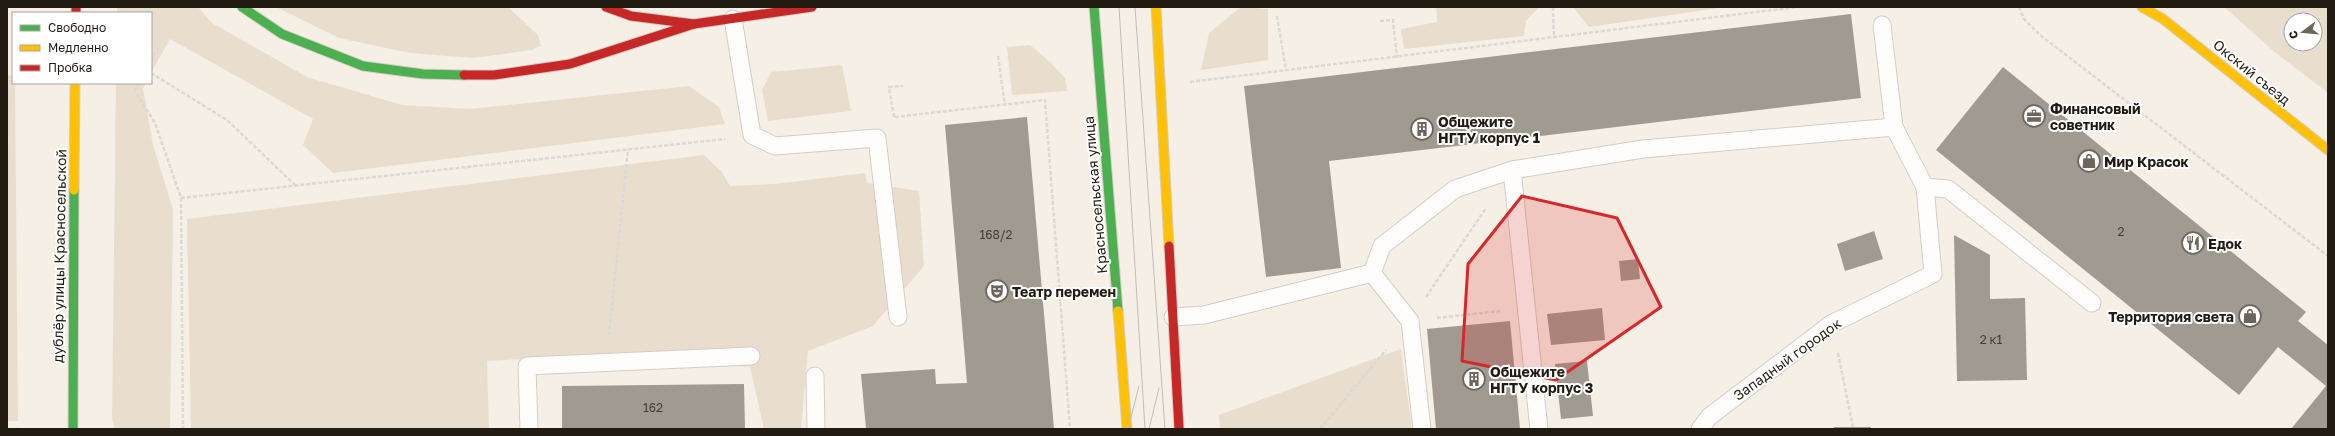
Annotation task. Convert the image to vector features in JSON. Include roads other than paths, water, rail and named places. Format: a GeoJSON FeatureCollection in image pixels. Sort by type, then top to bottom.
{"type":"FeatureCollection","features":[{"type":"Feature","properties":{"kind":"main road"},"geometry":{"type":"LineString","coordinates":[[242,7],[282,34],[363,66],[423,74],[494,75],[570,64],[694,24],[812,7]]}},
{"type":"Feature","properties":{"kind":"main road"},"geometry":{"type":"LineString","coordinates":[[606,7],[632,16],[694,24]]}},
{"type":"Feature","properties":{"kind":"main road","name":"Красносельская улица"},"geometry":{"type":"LineString","coordinates":[[1094,7],[1127,429]]}},
{"type":"Feature","properties":{"kind":"main road"},"geometry":{"type":"LineString","coordinates":[[1156,7],[1179,429]]}},
{"type":"Feature","properties":{"kind":"main road","name":"Окский съезд"},"geometry":{"type":"LineString","coordinates":[[2142,7],[2160,11],[2328,150]]}},
{"type":"Feature","properties":{"kind":"main road","name":"дублёр улицы Красносельской"},"geometry":{"type":"LineString","coordinates":[[72,429],[75,84]]}},
{"type":"Feature","properties":{"kind":"lane"},"geometry":{"type":"LineString","coordinates":[[733,19],[752,136],[774,146],[877,138],[898,317]]}},
{"type":"Feature","properties":{"kind":"lane"},"geometry":{"type":"LineString","coordinates":[[1882,25],[1894,127],[1925,187],[1948,189],[2092,303]]}},
{"type":"Feature","properties":{"kind":"lane"},"geometry":{"type":"LineString","coordinates":[[1372,273],[1382,246],[1455,188],[1512,170],[1643,149],[1894,127]]}},
{"type":"Feature","properties":{"kind":"lane"},"geometry":{"type":"LineString","coordinates":[[1512,170],[1539,429]]}},
{"type":"Feature","properties":{"kind":"lane","name":"Западный городок"},"geometry":{"type":"LineString","coordinates":[[1700,429],[1709,417],[1831,324],[1933,274],[1925,187]]}},
{"type":"Feature","properties":{"kind":"lane"},"geometry":{"type":"LineString","coordinates":[[1173,317],[1204,315],[1372,273]]}},
{"type":"Feature","properties":{"kind":"lane"},"geometry":{"type":"LineString","coordinates":[[1372,273],[1410,321],[1422,429]]}},
{"type":"Feature","properties":{"kind":"lane"},"geometry":{"type":"LineString","coordinates":[[529,429],[528,366],[750,356]]}},
{"type":"Feature","properties":{"kind":"lane"},"geometry":{"type":"LineString","coordinates":[[815,376],[816,429]]}},
{"type":"Feature","properties":{"kind":"tram line"},"geometry":{"type":"LineString","coordinates":[[1119,7],[1145,429]]}},
{"type":"Feature","properties":{"kind":"tram line"},"geometry":{"type":"LineString","coordinates":[[1135,7],[1165,429]]}},
{"type":"Feature","properties":{"kind":"tram line"},"geometry":{"type":"LineString","coordinates":[[1128,429],[1139,386]]}},
{"type":"Feature","properties":{"kind":"tram line"},"geometry":{"type":"LineString","coordinates":[[1149,429],[1159,388]]}},
{"type":"Feature","properties":{"kind":"place","name":"Финансовый советник"},"geometry":{"type":"Point","coordinates":[2034,116]}},
{"type":"Feature","properties":{"kind":"place","name":"Общежите НГТУ корпус 1"},"geometry":{"type":"Point","coordinates":[1422,129]}},
{"type":"Feature","properties":{"kind":"place","name":"Мир Красок"},"geometry":{"type":"Point","coordinates":[2089,161]}},
{"type":"Feature","properties":{"kind":"place","name":"Едок"},"geometry":{"type":"Point","coordinates":[2193,243]}},
{"type":"Feature","properties":{"kind":"place","name":"Театр перемен"},"geometry":{"type":"Point","coordinates":[997,291]}},
{"type":"Feature","properties":{"kind":"place","name":"Территория света"},"geometry":{"type":"Point","coordinates":[2250,316]}},
{"type":"Feature","properties":{"kind":"place","name":"Общежите НГТУ корпус 3"},"geometry":{"type":"Point","coordinates":[1474,379]}}]}
